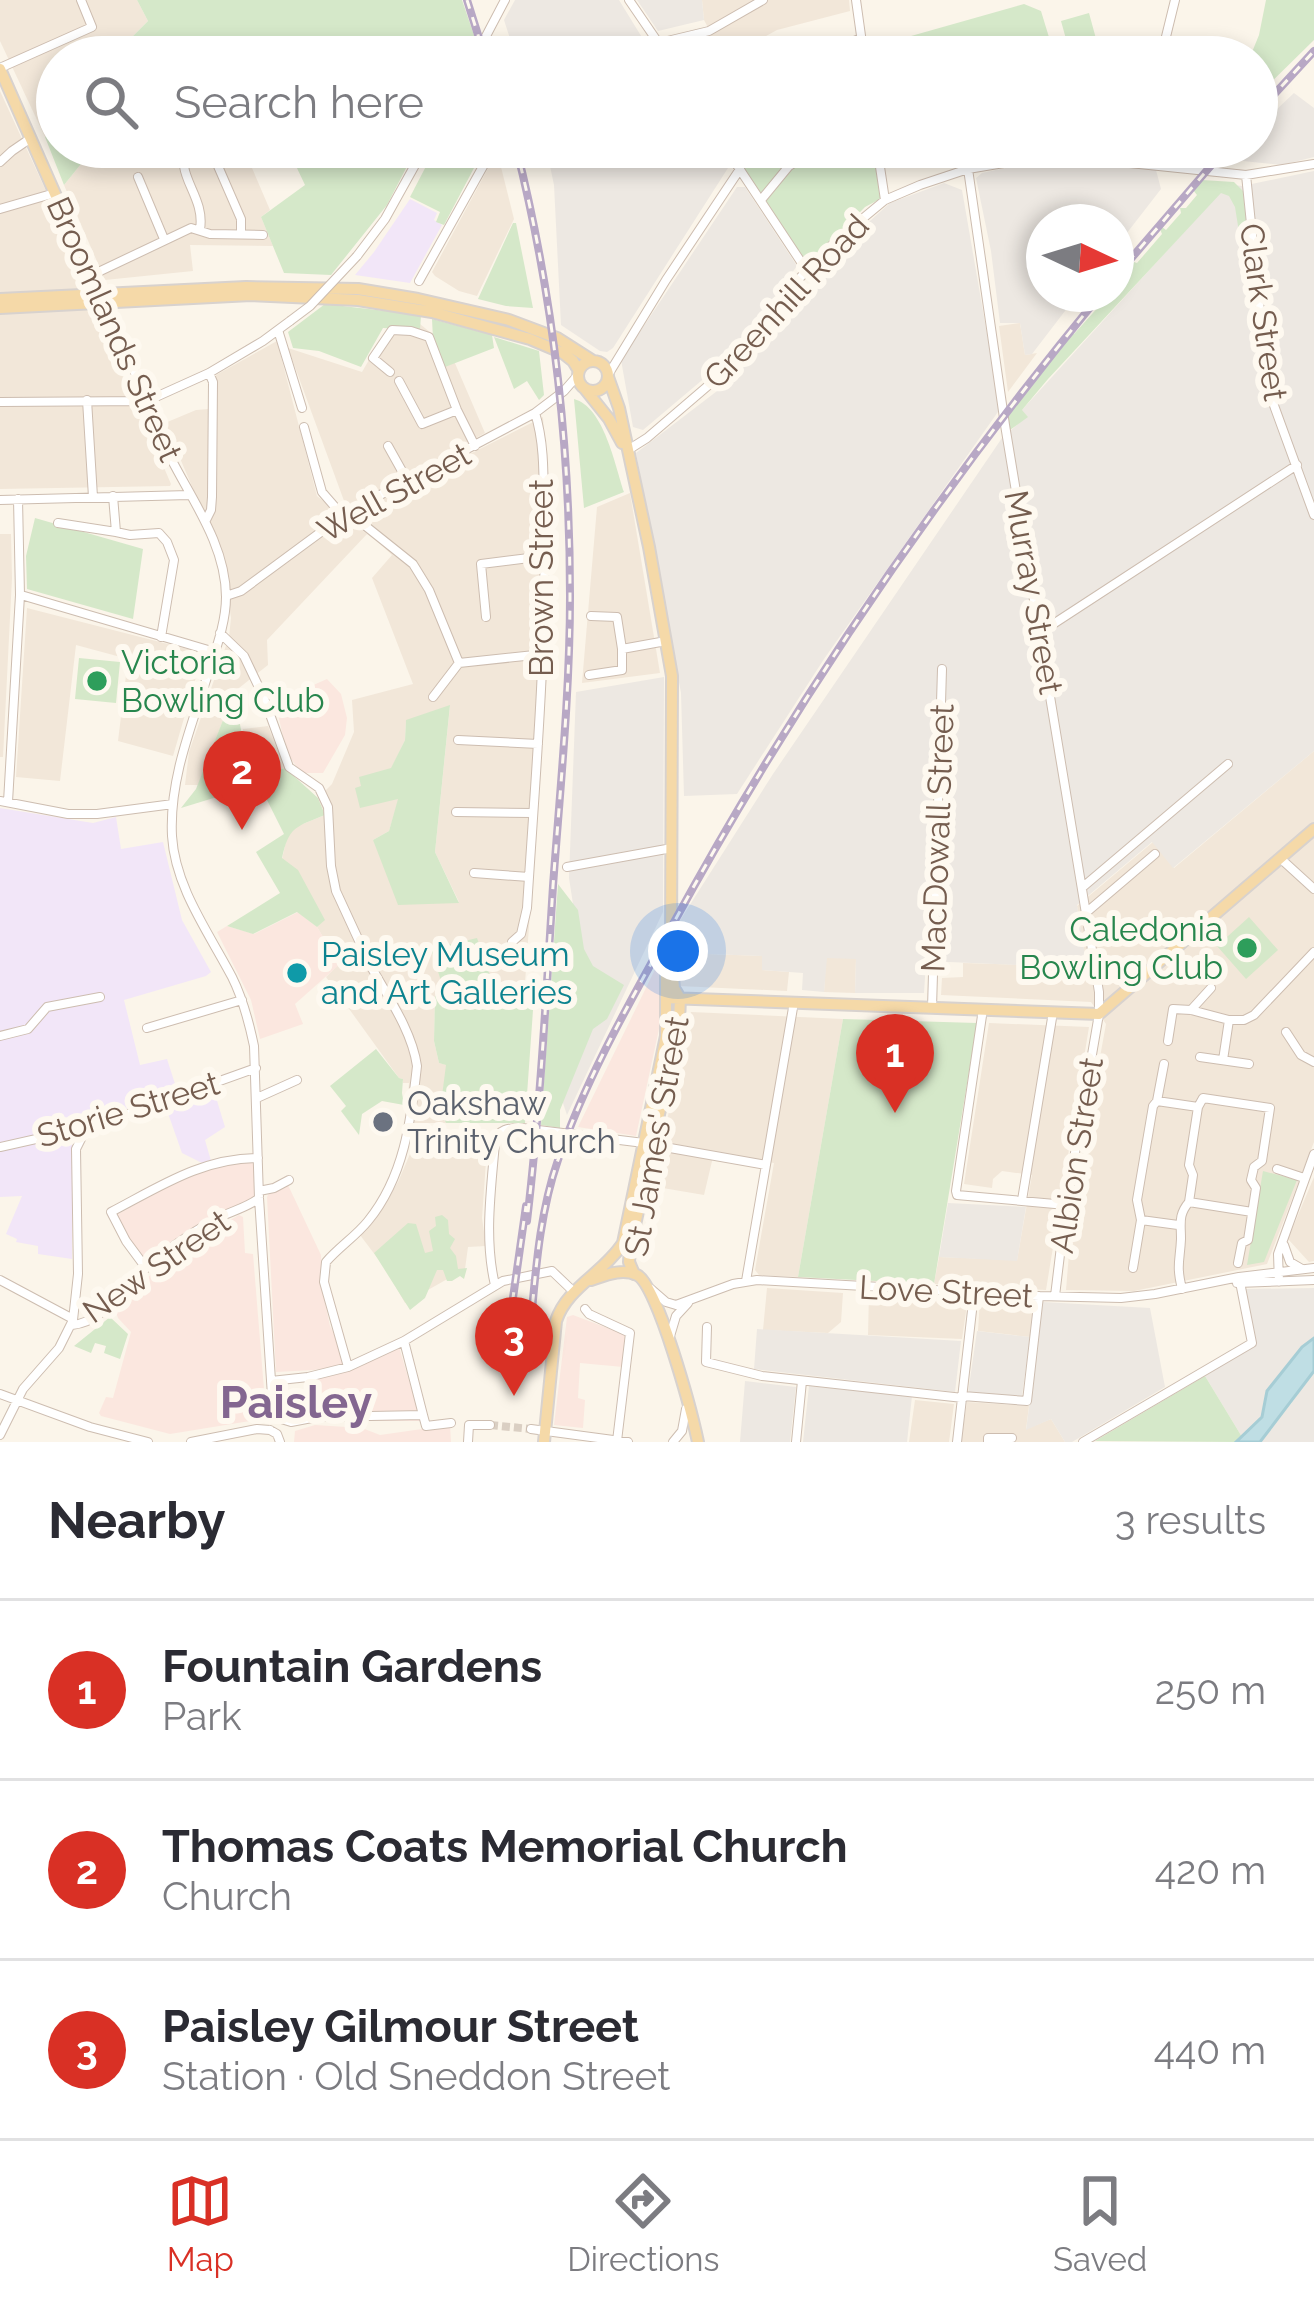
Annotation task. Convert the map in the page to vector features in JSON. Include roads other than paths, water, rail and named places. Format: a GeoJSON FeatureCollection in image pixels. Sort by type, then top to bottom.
{"type":"FeatureCollection","features":[{"type":"Feature","properties":{"kind":"main road","name":"Broomlands Street"},"geometry":{"type":"LineString","coordinates":[[0,69],[36,149]]}},
{"type":"Feature","properties":{"kind":"main road","name":"Broomlands Street"},"geometry":{"type":"LineString","coordinates":[[44,168],[102,300]]}},
{"type":"Feature","properties":{"kind":"main road"},"geometry":{"type":"LineString","coordinates":[[102,300],[271,287],[358,289],[418,299],[508,320],[557,338],[604,366],[608,376],[602,388],[584,388]]}},
{"type":"Feature","properties":{"kind":"main road"},"geometry":{"type":"LineString","coordinates":[[0,304],[265,295],[386,304],[466,320],[530,339],[573,361],[584,388],[609,419],[626,451]]}},
{"type":"Feature","properties":{"kind":"main road"},"geometry":{"type":"LineString","coordinates":[[578,373],[584,364],[595,361]]}},
{"type":"Feature","properties":{"kind":"main road","name":"St James' Street"},"geometry":{"type":"LineString","coordinates":[[574,1292],[622,1244],[677,1039],[670,953],[672,676],[649,547],[608,376]]}},
{"type":"Feature","properties":{"kind":"main road"},"geometry":{"type":"LineString","coordinates":[[674,998],[1099,1014],[1314,829]]}},
{"type":"Feature","properties":{"kind":"main road","name":"St James' Street"},"geometry":{"type":"LineString","coordinates":[[634,1274],[630,1248],[649,1144]]}},
{"type":"Feature","properties":{"kind":"main road"},"geometry":{"type":"LineString","coordinates":[[588,1280],[616,1272],[634,1274],[651,1289],[698,1442]]}},
{"type":"Feature","properties":{"kind":"main road"},"geometry":{"type":"LineString","coordinates":[[544,1437],[556,1321],[574,1292]]}},
{"type":"Feature","properties":{"kind":"street"},"geometry":{"type":"LineString","coordinates":[[72,36],[92,27],[81,0]]}},
{"type":"Feature","properties":{"kind":"street"},"geometry":{"type":"LineString","coordinates":[[486,36],[505,0]]}},
{"type":"Feature","properties":{"kind":"street"},"geometry":{"type":"LineString","coordinates":[[629,0],[654,36]]}},
{"type":"Feature","properties":{"kind":"street"},"geometry":{"type":"LineString","coordinates":[[689,36],[709,31],[764,0]]}},
{"type":"Feature","properties":{"kind":"street"},"geometry":{"type":"LineString","coordinates":[[856,0],[861,36]]}},
{"type":"Feature","properties":{"kind":"street"},"geometry":{"type":"LineString","coordinates":[[1166,36],[1175,0]]}},
{"type":"Feature","properties":{"kind":"street"},"geometry":{"type":"LineString","coordinates":[[0,69],[36,53]]}},
{"type":"Feature","properties":{"kind":"street"},"geometry":{"type":"LineString","coordinates":[[0,162],[31,138]]}},
{"type":"Feature","properties":{"kind":"street","name":"Greenhill Road"},"geometry":{"type":"LineString","coordinates":[[1181,168],[1246,175],[1314,164]]}},
{"type":"Feature","properties":{"kind":"street"},"geometry":{"type":"LineString","coordinates":[[184,168],[202,210],[200,229]]}},
{"type":"Feature","properties":{"kind":"street"},"geometry":{"type":"LineString","coordinates":[[219,168],[242,219],[241,234]]}},
{"type":"Feature","properties":{"kind":"street"},"geometry":{"type":"LineString","coordinates":[[0,402],[147,401],[209,373],[310,306],[385,219],[413,168]]}},
{"type":"Feature","properties":{"kind":"street"},"geometry":{"type":"LineString","coordinates":[[419,281],[482,168]]}},
{"type":"Feature","properties":{"kind":"street"},"geometry":{"type":"LineString","coordinates":[[761,200],[787,168]]}},
{"type":"Feature","properties":{"kind":"street"},"geometry":{"type":"LineString","coordinates":[[880,168],[885,200]]}},
{"type":"Feature","properties":{"kind":"street","name":"Greenhill Road"},"geometry":{"type":"LineString","coordinates":[[626,451],[731,367],[783,295],[838,238],[885,200],[920,184],[979,168]]}},
{"type":"Feature","properties":{"kind":"street"},"geometry":{"type":"LineString","coordinates":[[608,376],[740,169],[807,271]]}},
{"type":"Feature","properties":{"kind":"street","name":"Murray Street"},"geometry":{"type":"LineString","coordinates":[[968,170],[1005,425],[1087,912],[1099,1014]]}},
{"type":"Feature","properties":{"kind":"street","name":"Clark Street"},"geometry":{"type":"LineString","coordinates":[[1246,175],[1268,389],[1314,514]]}},
{"type":"Feature","properties":{"kind":"street"},"geometry":{"type":"LineString","coordinates":[[138,178],[164,239]]}},
{"type":"Feature","properties":{"kind":"street"},"geometry":{"type":"LineString","coordinates":[[0,209],[55,193]]}},
{"type":"Feature","properties":{"kind":"street"},"geometry":{"type":"LineString","coordinates":[[92,275],[191,228],[263,235]]}},
{"type":"Feature","properties":{"kind":"street","name":"Broomlands Street"},"geometry":{"type":"LineString","coordinates":[[102,300],[162,440],[205,521]]}},
{"type":"Feature","properties":{"kind":"street"},"geometry":{"type":"LineString","coordinates":[[278,330],[302,408]]}},
{"type":"Feature","properties":{"kind":"street"},"geometry":{"type":"LineString","coordinates":[[390,372],[373,358],[392,330],[429,337],[475,446]]}},
{"type":"Feature","properties":{"kind":"street"},"geometry":{"type":"LineString","coordinates":[[595,361],[617,357]]}},
{"type":"Feature","properties":{"kind":"street"},"geometry":{"type":"LineString","coordinates":[[209,373],[213,382],[212,496],[205,521],[226,596],[173,804],[175,859],[249,1021],[256,1068],[273,1411],[291,1422],[317,1417],[423,1415]]}},
{"type":"Feature","properties":{"kind":"street","name":"Well Street"},"geometry":{"type":"LineString","coordinates":[[226,596],[241,591],[345,513],[535,413],[564,391],[578,373]]}},
{"type":"Feature","properties":{"kind":"street"},"geometry":{"type":"LineString","coordinates":[[399,381],[422,424],[458,410]]}},
{"type":"Feature","properties":{"kind":"street","name":"Well Street"},"geometry":{"type":"LineString","coordinates":[[564,391],[584,388]]}},
{"type":"Feature","properties":{"kind":"street"},"geometry":{"type":"LineString","coordinates":[[87,400],[93,496]]}},
{"type":"Feature","properties":{"kind":"street","name":"Brown Street"},"geometry":{"type":"LineString","coordinates":[[512,942],[521,934],[527,908],[544,654],[545,556],[535,413]]}},
{"type":"Feature","properties":{"kind":"street"},"geometry":{"type":"LineString","coordinates":[[304,427],[322,492],[413,564],[459,663]]}},
{"type":"Feature","properties":{"kind":"street"},"geometry":{"type":"LineString","coordinates":[[388,446],[407,480]]}},
{"type":"Feature","properties":{"kind":"street"},"geometry":{"type":"LineString","coordinates":[[1041,632],[1298,465]]}},
{"type":"Feature","properties":{"kind":"street"},"geometry":{"type":"LineString","coordinates":[[0,500],[189,495]]}},
{"type":"Feature","properties":{"kind":"street"},"geometry":{"type":"LineString","coordinates":[[113,496],[116,532]]}},
{"type":"Feature","properties":{"kind":"street"},"geometry":{"type":"LineString","coordinates":[[18,499],[20,595],[4,802],[68,814],[173,804]]}},
{"type":"Feature","properties":{"kind":"street"},"geometry":{"type":"LineString","coordinates":[[58,523],[130,535],[159,533],[174,560],[160,637]]}},
{"type":"Feature","properties":{"kind":"street"},"geometry":{"type":"LineString","coordinates":[[486,617],[482,564],[545,556]]}},
{"type":"Feature","properties":{"kind":"street"},"geometry":{"type":"LineString","coordinates":[[20,595],[215,652]]}},
{"type":"Feature","properties":{"kind":"street"},"geometry":{"type":"LineString","coordinates":[[589,675],[622,670],[617,617],[591,616]]}},
{"type":"Feature","properties":{"kind":"street"},"geometry":{"type":"LineString","coordinates":[[220,633],[244,656],[289,767],[319,788],[328,807],[336,891],[416,1056],[407,1143],[384,1197],[368,1222],[326,1262],[324,1282],[348,1366]]}},
{"type":"Feature","properties":{"kind":"street"},"geometry":{"type":"LineString","coordinates":[[622,649],[666,641]]}},
{"type":"Feature","properties":{"kind":"street"},"geometry":{"type":"LineString","coordinates":[[433,697],[459,663],[544,654]]}},
{"type":"Feature","properties":{"kind":"street","name":"MacDowall Street"},"geometry":{"type":"LineString","coordinates":[[932,1008],[942,669]]}},
{"type":"Feature","properties":{"kind":"street"},"geometry":{"type":"LineString","coordinates":[[458,740],[538,744]]}},
{"type":"Feature","properties":{"kind":"street"},"geometry":{"type":"LineString","coordinates":[[1083,887],[1228,764]]}},
{"type":"Feature","properties":{"kind":"street"},"geometry":{"type":"LineString","coordinates":[[455,812],[533,813]]}},
{"type":"Feature","properties":{"kind":"street"},"geometry":{"type":"LineString","coordinates":[[567,867],[672,848]]}},
{"type":"Feature","properties":{"kind":"street"},"geometry":{"type":"LineString","coordinates":[[1087,912],[1155,854]]}},
{"type":"Feature","properties":{"kind":"street"},"geometry":{"type":"LineString","coordinates":[[1280,858],[1314,889]]}},
{"type":"Feature","properties":{"kind":"street"},"geometry":{"type":"LineString","coordinates":[[474,873],[529,877]]}},
{"type":"Feature","properties":{"kind":"street"},"geometry":{"type":"LineString","coordinates":[[1168,1041],[1173,1009],[1244,1020],[1314,952]]}},
{"type":"Feature","properties":{"kind":"street"},"geometry":{"type":"LineString","coordinates":[[1191,1010],[1211,988]]}},
{"type":"Feature","properties":{"kind":"street"},"geometry":{"type":"LineString","coordinates":[[0,1036],[28,1029],[47,1007],[100,997]]}},
{"type":"Feature","properties":{"kind":"street"},"geometry":{"type":"LineString","coordinates":[[147,1028],[242,1000]]}},
{"type":"Feature","properties":{"kind":"street"},"geometry":{"type":"LineString","coordinates":[[746,1281],[794,1002]]}},
{"type":"Feature","properties":{"kind":"street"},"geometry":{"type":"LineString","coordinates":[[983,1010],[956,1192],[1066,1205]]}},
{"type":"Feature","properties":{"kind":"street"},"geometry":{"type":"LineString","coordinates":[[1022,1200],[1053,1012]]}},
{"type":"Feature","properties":{"kind":"street","name":"Albion Street"},"geometry":{"type":"LineString","coordinates":[[1055,1296],[1099,1014]]}},
{"type":"Feature","properties":{"kind":"street"},"geometry":{"type":"LineString","coordinates":[[1223,1060],[1228,1020]]}},
{"type":"Feature","properties":{"kind":"street"},"geometry":{"type":"LineString","coordinates":[[1286,1032],[1301,1055],[1314,1062]]}},
{"type":"Feature","properties":{"kind":"street"},"geometry":{"type":"LineString","coordinates":[[1201,1057],[1249,1064]]}},
{"type":"Feature","properties":{"kind":"street"},"geometry":{"type":"LineString","coordinates":[[1132,1268],[1141,1220],[1137,1200],[1164,1064]]}},
{"type":"Feature","properties":{"kind":"street","name":"Storie Street"},"geometry":{"type":"LineString","coordinates":[[0,1148],[94,1126],[256,1068]]}},
{"type":"Feature","properties":{"kind":"street"},"geometry":{"type":"LineString","coordinates":[[257,1097],[297,1080]]}},
{"type":"Feature","properties":{"kind":"street"},"geometry":{"type":"LineString","coordinates":[[1189,1202],[1193,1175],[1189,1165],[1203,1098],[1270,1108],[1262,1160],[1254,1167],[1256,1188],[1248,1240],[1242,1243],[1238,1263]]}},
{"type":"Feature","properties":{"kind":"street"},"geometry":{"type":"LineString","coordinates":[[1157,1101],[1198,1107]]}},
{"type":"Feature","properties":{"kind":"street"},"geometry":{"type":"LineString","coordinates":[[0,1280],[73,1322],[78,1274],[76,1149],[85,1131],[94,1126]]}},
{"type":"Feature","properties":{"kind":"street"},"geometry":{"type":"LineString","coordinates":[[495,1286],[490,1211],[495,1143],[507,1128],[649,1144],[766,1165]]}},
{"type":"Feature","properties":{"kind":"street"},"geometry":{"type":"LineString","coordinates":[[1279,1277],[1278,1254],[1314,1154]]}},
{"type":"Feature","properties":{"kind":"street"},"geometry":{"type":"LineString","coordinates":[[146,1268],[112,1212],[211,1163],[258,1158]]}},
{"type":"Feature","properties":{"kind":"street"},"geometry":{"type":"LineString","coordinates":[[1262,1160],[1304,1178]]}},
{"type":"Feature","properties":{"kind":"street","name":"New Street"},"geometry":{"type":"LineString","coordinates":[[0,1435],[23,1389],[59,1348],[73,1322],[88,1323],[181,1241],[289,1180]]}},
{"type":"Feature","properties":{"kind":"street"},"geometry":{"type":"LineString","coordinates":[[1182,1289],[1177,1268],[1178,1225],[1184,1205],[1252,1212]]}},
{"type":"Feature","properties":{"kind":"street"},"geometry":{"type":"LineString","coordinates":[[1141,1220],[1178,1225]]}},
{"type":"Feature","properties":{"kind":"street"},"geometry":{"type":"LineString","coordinates":[[1283,1238],[1286,1257],[1302,1269]]}},
{"type":"Feature","properties":{"kind":"street"},"geometry":{"type":"LineString","coordinates":[[1279,1277],[1314,1268]]}},
{"type":"Feature","properties":{"kind":"street"},"geometry":{"type":"LineString","coordinates":[[271,1381],[348,1366],[404,1341],[502,1281],[552,1271],[574,1292]]}},
{"type":"Feature","properties":{"kind":"street"},"geometry":{"type":"LineString","coordinates":[[1279,1277],[1314,1280]]}},
{"type":"Feature","properties":{"kind":"street","name":"Love Street"},"geometry":{"type":"LineString","coordinates":[[689,1302],[746,1281],[1039,1297],[1130,1297],[1279,1277]]}},
{"type":"Feature","properties":{"kind":"street"},"geometry":{"type":"LineString","coordinates":[[1083,1442],[1252,1342],[1239,1280]]}},
{"type":"Feature","properties":{"kind":"street"},"geometry":{"type":"LineString","coordinates":[[651,1289],[672,1304],[689,1302]]}},
{"type":"Feature","properties":{"kind":"street"},"geometry":{"type":"LineString","coordinates":[[957,1442],[974,1293]]}},
{"type":"Feature","properties":{"kind":"street"},"geometry":{"type":"LineString","coordinates":[[707,1327],[706,1362],[762,1376],[1027,1401],[1039,1297]]}},
{"type":"Feature","properties":{"kind":"street"},"geometry":{"type":"LineString","coordinates":[[669,1343],[673,1323],[689,1302]]}},
{"type":"Feature","properties":{"kind":"street"},"geometry":{"type":"LineString","coordinates":[[585,1309],[630,1333],[617,1441]]}},
{"type":"Feature","properties":{"kind":"street"},"geometry":{"type":"LineString","coordinates":[[404,1341],[426,1426],[452,1423]]}},
{"type":"Feature","properties":{"kind":"street"},"geometry":{"type":"LineString","coordinates":[[308,1377],[317,1417]]}},
{"type":"Feature","properties":{"kind":"street"},"geometry":{"type":"LineString","coordinates":[[796,1442],[802,1381]]}},
{"type":"Feature","properties":{"kind":"street"},"geometry":{"type":"LineString","coordinates":[[0,1394],[105,1437],[148,1442]]}},
{"type":"Feature","properties":{"kind":"street"},"geometry":{"type":"LineString","coordinates":[[673,1442],[685,1424],[686,1401]]}},
{"type":"Feature","properties":{"kind":"street"},"geometry":{"type":"LineString","coordinates":[[270,1430],[278,1418]]}},
{"type":"Feature","properties":{"kind":"street"},"geometry":{"type":"LineString","coordinates":[[468,1442],[470,1425],[490,1424]]}},
{"type":"Feature","properties":{"kind":"street"},"geometry":{"type":"LineString","coordinates":[[191,1442],[257,1429],[277,1434],[277,1442]]}},
{"type":"Feature","properties":{"kind":"street"},"geometry":{"type":"LineString","coordinates":[[530,1429],[544,1437],[628,1442]]}},
{"type":"Feature","properties":{"kind":"street"},"geometry":{"type":"LineString","coordinates":[[988,1442],[988,1438],[1012,1438]]}},
{"type":"Feature","properties":{"kind":"water"},"geometry":{"type":"Polygon","coordinates":[[[1314,1338],[1314,1371],[1260,1442],[1236,1442],[1262,1417],[1267,1391],[1314,1338]]]}},
{"type":"Feature","properties":{"kind":"tunnel"},"geometry":{"type":"LineString","coordinates":[[490,1425],[531,1429]]}},
{"type":"Feature","properties":{"kind":"railway"},"geometry":{"type":"LineString","coordinates":[[467,0],[478,36]]}},
{"type":"Feature","properties":{"kind":"railway"},"geometry":{"type":"LineString","coordinates":[[1278,90],[1314,51]]}},
{"type":"Feature","properties":{"kind":"railway"},"geometry":{"type":"LineString","coordinates":[[521,168],[557,370],[570,596],[564,741],[527,1221]]}},
{"type":"Feature","properties":{"kind":"railway"},"geometry":{"type":"LineString","coordinates":[[1134,255],[1209,168]]}},
{"type":"Feature","properties":{"kind":"railway"},"geometry":{"type":"LineString","coordinates":[[531,1321],[543,1220],[569,1129],[673,924],[768,759],[872,599],[983,443],[1086,312]]}},
{"type":"Feature","properties":{"kind":"railway"},"geometry":{"type":"LineString","coordinates":[[510,1319],[526,1206]]}},
{"type":"Feature","properties":{"kind":"place","name":"Victoria Bowling Club"},"geometry":{"type":"Point","coordinates":[97,681]}},
{"type":"Feature","properties":{"kind":"place","name":"Thomas Coats Memorial Church"},"geometry":{"type":"Point","coordinates":[242,830]}},
{"type":"Feature","properties":{"kind":"place","name":"Caledonia Bowling Club"},"geometry":{"type":"Point","coordinates":[1247,948]}},
{"type":"Feature","properties":{"kind":"place","name":"Paisley Museum and Art Galleries"},"geometry":{"type":"Point","coordinates":[297,973]}},
{"type":"Feature","properties":{"kind":"place","name":"Fountain Gardens"},"geometry":{"type":"Point","coordinates":[895,1113]}},
{"type":"Feature","properties":{"kind":"place","name":"Oakshaw Trinity Church"},"geometry":{"type":"Point","coordinates":[383,1122]}},
{"type":"Feature","properties":{"kind":"place","name":"Paisley Gilmour Street"},"geometry":{"type":"Point","coordinates":[514,1396]}},
{"type":"Feature","properties":{"kind":"district","name":"Paisley"},"geometry":{"type":"Point","coordinates":[296,1402]}}]}
